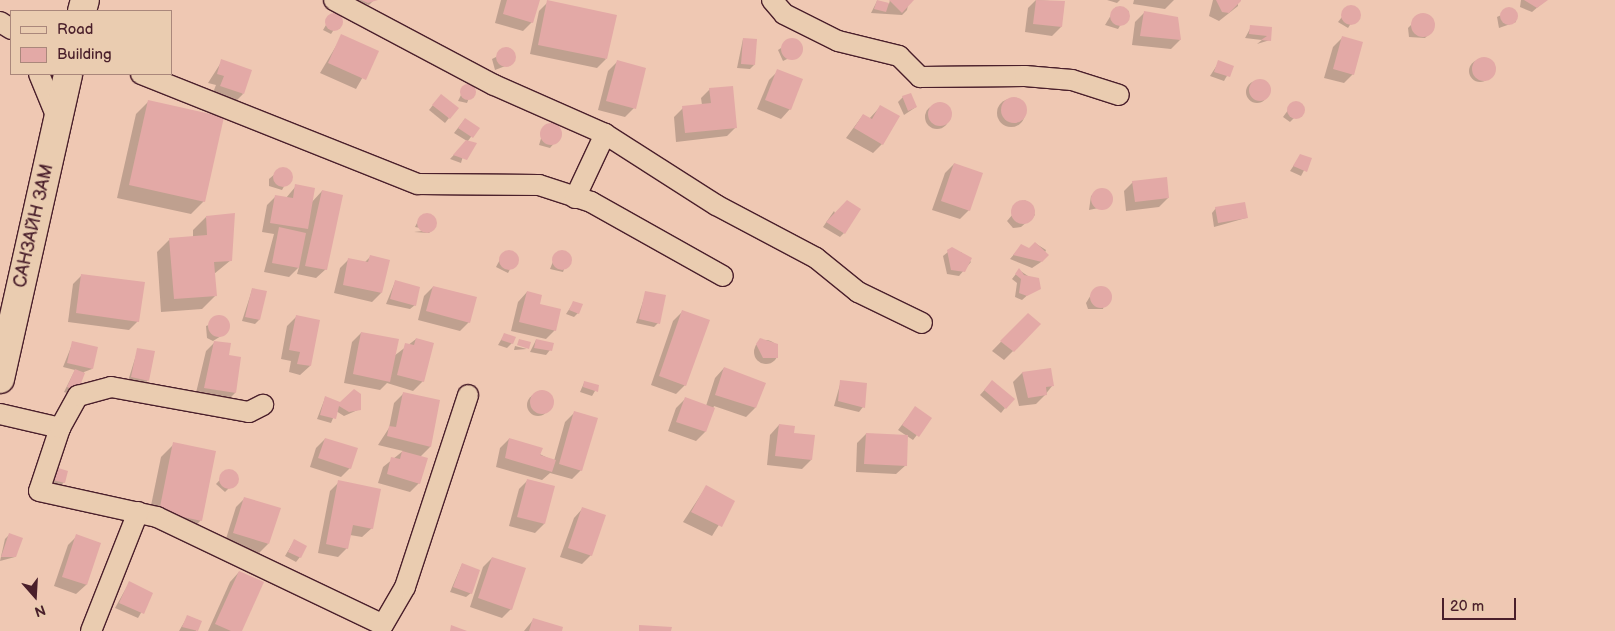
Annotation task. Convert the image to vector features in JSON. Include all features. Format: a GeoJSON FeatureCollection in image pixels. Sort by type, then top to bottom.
{"type":"FeatureCollection","features":[{"type":"Feature","properties":{"kind":"main road","name":"САНЗАЙН ЗАМ"},"geometry":{"type":"LineString","coordinates":[[0,379],[68,75]]}},
{"type":"Feature","properties":{"kind":"street"},"geometry":{"type":"LineString","coordinates":[[334,0],[494,85],[605,134],[716,204],[816,258],[858,292],[922,323]]}},
{"type":"Feature","properties":{"kind":"street"},"geometry":{"type":"LineString","coordinates":[[772,0],[784,14],[838,41],[899,56],[920,77],[1025,76],[1072,80],[1119,96]]}},
{"type":"Feature","properties":{"kind":"street"},"geometry":{"type":"LineString","coordinates":[[39,75],[58,120]]}},
{"type":"Feature","properties":{"kind":"street"},"geometry":{"type":"LineString","coordinates":[[144,75],[418,184],[502,182],[539,186],[575,198],[723,276]]}},
{"type":"Feature","properties":{"kind":"street"},"geometry":{"type":"LineString","coordinates":[[575,198],[605,134]]}},
{"type":"Feature","properties":{"kind":"street"},"geometry":{"type":"LineString","coordinates":[[263,405],[249,412],[111,387],[78,396],[60,428],[39,491],[138,512],[390,628],[468,395]]}},
{"type":"Feature","properties":{"kind":"street"},"geometry":{"type":"LineString","coordinates":[[0,414],[60,428]]}},
{"type":"Feature","properties":{"kind":"street"},"geometry":{"type":"LineString","coordinates":[[91,631],[138,512]]}},
{"type":"Feature","properties":{"kind":"building"},"geometry":{"type":"Polygon","coordinates":[[[361,0],[378,0],[368,3],[361,0]]]}},
{"type":"Feature","properties":{"kind":"building"},"geometry":{"type":"Polygon","coordinates":[[[507,0],[540,0],[533,23],[503,14],[507,0]]]}},
{"type":"Feature","properties":{"kind":"building"},"geometry":{"type":"Polygon","coordinates":[[[547,0],[617,15],[607,59],[538,45],[547,0]]]}},
{"type":"Feature","properties":{"kind":"building"},"geometry":{"type":"Polygon","coordinates":[[[877,0],[889,3],[886,12],[874,9],[877,0]]]}},
{"type":"Feature","properties":{"kind":"building"},"geometry":{"type":"Polygon","coordinates":[[[889,0],[914,0],[902,13],[889,0]]]}},
{"type":"Feature","properties":{"kind":"building"},"geometry":{"type":"Polygon","coordinates":[[[1036,0],[1065,1],[1062,27],[1033,24],[1036,0]]]}},
{"type":"Feature","properties":{"kind":"building"},"geometry":{"type":"Polygon","coordinates":[[[1216,0],[1241,1],[1229,13],[1222,12],[1216,0]]]}},
{"type":"Feature","properties":{"kind":"building"},"geometry":{"type":"Polygon","coordinates":[[[1524,0],[1548,0],[1537,8],[1524,0]]]}},
{"type":"Feature","properties":{"kind":"building"},"geometry":{"type":"Polygon","coordinates":[[[1351,5],[1358,8],[1361,15],[1358,22],[1351,25],[1344,22],[1341,15],[1344,8],[1351,5]]]}},
{"type":"Feature","properties":{"kind":"building"},"geometry":{"type":"Polygon","coordinates":[[[1116,6],[1124,6],[1130,12],[1130,20],[1124,26],[1116,26],[1110,20],[1110,12],[1116,6]]]}},
{"type":"Feature","properties":{"kind":"building"},"geometry":{"type":"Polygon","coordinates":[[[1505,7],[1513,7],[1518,12],[1516,23],[1505,25],[1500,20],[1500,12],[1505,7]]]}},
{"type":"Feature","properties":{"kind":"building"},"geometry":{"type":"Polygon","coordinates":[[[1144,11],[1178,17],[1181,40],[1140,36],[1144,11]]]}},
{"type":"Feature","properties":{"kind":"building"},"geometry":{"type":"Polygon","coordinates":[[[334,13],[340,16],[343,22],[340,28],[334,31],[328,28],[325,22],[328,16],[334,13]]]}},
{"type":"Feature","properties":{"kind":"building"},"geometry":{"type":"Polygon","coordinates":[[[1423,13],[1431,17],[1435,25],[1431,33],[1423,37],[1415,33],[1411,25],[1415,17],[1423,13]]]}},
{"type":"Feature","properties":{"kind":"building"},"geometry":{"type":"Polygon","coordinates":[[[1250,25],[1272,27],[1271,41],[1261,40],[1267,36],[1249,34],[1250,25]]]}},
{"type":"Feature","properties":{"kind":"building"},"geometry":{"type":"Polygon","coordinates":[[[341,34],[379,51],[366,80],[328,63],[341,34]]]}},
{"type":"Feature","properties":{"kind":"building"},"geometry":{"type":"Polygon","coordinates":[[[1342,36],[1363,42],[1354,75],[1333,69],[1342,36]]]}},
{"type":"Feature","properties":{"kind":"building"},"geometry":{"type":"Polygon","coordinates":[[[743,38],[757,39],[755,65],[741,64],[743,38]]]}},
{"type":"Feature","properties":{"kind":"building"},"geometry":{"type":"Polygon","coordinates":[[[792,38],[800,41],[803,49],[800,57],[792,60],[784,57],[781,49],[784,41],[792,38]]]}},
{"type":"Feature","properties":{"kind":"building"},"geometry":{"type":"Polygon","coordinates":[[[506,47],[513,50],[516,57],[513,64],[506,67],[499,64],[496,57],[499,50],[506,47]]]}},
{"type":"Feature","properties":{"kind":"building"},"geometry":{"type":"Polygon","coordinates":[[[1484,57],[1492,61],[1496,69],[1492,77],[1484,81],[1476,77],[1472,69],[1476,61],[1484,57]]]}},
{"type":"Feature","properties":{"kind":"building"},"geometry":{"type":"Polygon","coordinates":[[[221,59],[252,70],[244,94],[220,86],[224,76],[217,74],[221,59]]]}},
{"type":"Feature","properties":{"kind":"building"},"geometry":{"type":"Polygon","coordinates":[[[617,60],[646,68],[636,109],[606,101],[617,60]]]}},
{"type":"Feature","properties":{"kind":"building"},"geometry":{"type":"Polygon","coordinates":[[[1218,60],[1234,66],[1230,77],[1214,72],[1218,60]]]}},
{"type":"Feature","properties":{"kind":"building"},"geometry":{"type":"Polygon","coordinates":[[[777,69],[803,79],[791,110],[765,100],[777,69]]]}},
{"type":"Feature","properties":{"kind":"building"},"geometry":{"type":"Polygon","coordinates":[[[1256,79],[1264,79],[1271,86],[1271,94],[1264,101],[1256,101],[1249,94],[1249,86],[1256,79]]]}},
{"type":"Feature","properties":{"kind":"building"},"geometry":{"type":"Polygon","coordinates":[[[468,84],[474,86],[476,92],[474,98],[468,100],[462,98],[460,92],[462,86],[468,84]]]}},
{"type":"Feature","properties":{"kind":"building"},"geometry":{"type":"Polygon","coordinates":[[[733,86],[737,128],[685,133],[682,106],[711,103],[709,88],[733,86]]]}},
{"type":"Feature","properties":{"kind":"building"},"geometry":{"type":"Polygon","coordinates":[[[911,93],[917,107],[908,111],[902,96],[911,93]]]}},
{"type":"Feature","properties":{"kind":"building"},"geometry":{"type":"Polygon","coordinates":[[[441,94],[459,108],[450,119],[432,105],[441,94]]]}},
{"type":"Feature","properties":{"kind":"building"},"geometry":{"type":"Polygon","coordinates":[[[1014,97],[1023,101],[1027,110],[1023,119],[1014,123],[1005,119],[1001,110],[1005,101],[1014,97]]]}},
{"type":"Feature","properties":{"kind":"building"},"geometry":{"type":"Polygon","coordinates":[[[148,100],[224,117],[205,202],[129,185],[148,100]]]}},
{"type":"Feature","properties":{"kind":"building"},"geometry":{"type":"Polygon","coordinates":[[[1296,101],[1302,104],[1305,110],[1302,116],[1296,119],[1290,116],[1287,110],[1290,104],[1296,101]]]}},
{"type":"Feature","properties":{"kind":"building"},"geometry":{"type":"Polygon","coordinates":[[[940,102],[949,105],[952,114],[949,123],[940,126],[931,123],[928,114],[931,105],[940,102]]]}},
{"type":"Feature","properties":{"kind":"building"},"geometry":{"type":"Polygon","coordinates":[[[880,105],[900,116],[883,145],[854,128],[863,114],[872,119],[880,105]]]}},
{"type":"Feature","properties":{"kind":"building"},"geometry":{"type":"Polygon","coordinates":[[[465,118],[480,128],[473,138],[458,128],[465,118]]]}},
{"type":"Feature","properties":{"kind":"building"},"geometry":{"type":"Polygon","coordinates":[[[551,123],[559,126],[562,134],[559,142],[551,145],[543,142],[540,134],[543,126],[551,123]]]}},
{"type":"Feature","properties":{"kind":"building"},"geometry":{"type":"Polygon","coordinates":[[[466,140],[477,143],[467,160],[453,155],[466,140]]]}},
{"type":"Feature","properties":{"kind":"building"},"geometry":{"type":"Polygon","coordinates":[[[1300,154],[1312,158],[1307,172],[1293,166],[1300,154]]]}},
{"type":"Feature","properties":{"kind":"building"},"geometry":{"type":"Polygon","coordinates":[[[954,163],[983,173],[970,211],[941,201],[954,163]]]}},
{"type":"Feature","properties":{"kind":"building"},"geometry":{"type":"Polygon","coordinates":[[[283,167],[290,170],[293,177],[290,184],[283,187],[276,184],[273,177],[276,170],[283,167]]]}},
{"type":"Feature","properties":{"kind":"building"},"geometry":{"type":"Polygon","coordinates":[[[1167,177],[1169,198],[1135,202],[1132,181],[1167,177]]]}},
{"type":"Feature","properties":{"kind":"building"},"geometry":{"type":"Polygon","coordinates":[[[295,184],[315,188],[308,229],[270,223],[275,195],[293,198],[295,184]]]}},
{"type":"Feature","properties":{"kind":"building"},"geometry":{"type":"Polygon","coordinates":[[[1102,188],[1110,191],[1113,199],[1110,207],[1102,210],[1094,207],[1091,199],[1094,191],[1102,188]]]}},
{"type":"Feature","properties":{"kind":"building"},"geometry":{"type":"Polygon","coordinates":[[[322,190],[343,195],[327,270],[305,266],[322,190]]]}},
{"type":"Feature","properties":{"kind":"building"},"geometry":{"type":"Polygon","coordinates":[[[847,200],[861,209],[845,234],[826,222],[847,200]]]}},
{"type":"Feature","properties":{"kind":"building"},"geometry":{"type":"Polygon","coordinates":[[[1023,200],[1032,203],[1035,212],[1032,221],[1023,224],[1014,221],[1011,212],[1014,203],[1023,200]]]}},
{"type":"Feature","properties":{"kind":"building"},"geometry":{"type":"Polygon","coordinates":[[[1245,202],[1248,218],[1218,223],[1215,207],[1245,202]]]}},
{"type":"Feature","properties":{"kind":"building"},"geometry":{"type":"Polygon","coordinates":[[[235,213],[232,261],[214,262],[217,296],[174,299],[169,238],[207,235],[206,216],[235,213]]]}},
{"type":"Feature","properties":{"kind":"building"},"geometry":{"type":"Polygon","coordinates":[[[427,213],[434,216],[437,223],[434,230],[427,233],[420,230],[417,223],[420,216],[427,213]]]}},
{"type":"Feature","properties":{"kind":"building"},"geometry":{"type":"Polygon","coordinates":[[[279,227],[306,233],[299,268],[272,263],[279,227]]]}},
{"type":"Feature","properties":{"kind":"building"},"geometry":{"type":"Polygon","coordinates":[[[1035,242],[1049,255],[1042,262],[1013,255],[1021,244],[1029,248],[1035,242]]]}},
{"type":"Feature","properties":{"kind":"building"},"geometry":{"type":"Polygon","coordinates":[[[952,247],[972,258],[965,272],[951,270],[947,250],[952,247]]]}},
{"type":"Feature","properties":{"kind":"building"},"geometry":{"type":"Polygon","coordinates":[[[505,250],[513,250],[519,256],[519,264],[513,270],[505,270],[499,264],[499,256],[505,250]]]}},
{"type":"Feature","properties":{"kind":"building"},"geometry":{"type":"Polygon","coordinates":[[[562,250],[569,253],[572,260],[569,267],[562,270],[555,267],[552,260],[555,253],[562,250]]]}},
{"type":"Feature","properties":{"kind":"building"},"geometry":{"type":"Polygon","coordinates":[[[370,255],[390,260],[382,293],[343,285],[348,258],[368,262],[370,255]]]}},
{"type":"Feature","properties":{"kind":"building"},"geometry":{"type":"Polygon","coordinates":[[[1019,268],[1024,275],[1039,278],[1041,289],[1027,296],[1019,293],[1021,279],[1015,274],[1019,268]]]}},
{"type":"Feature","properties":{"kind":"building"},"geometry":{"type":"Polygon","coordinates":[[[81,274],[145,282],[139,322],[76,313],[81,274]]]}},
{"type":"Feature","properties":{"kind":"building"},"geometry":{"type":"Polygon","coordinates":[[[395,280],[420,287],[416,306],[390,299],[395,280]]]}},
{"type":"Feature","properties":{"kind":"building"},"geometry":{"type":"Polygon","coordinates":[[[433,286],[477,297],[470,323],[426,311],[433,286]]]}},
{"type":"Feature","properties":{"kind":"building"},"geometry":{"type":"Polygon","coordinates":[[[1101,286],[1109,289],[1112,297],[1109,305],[1101,308],[1093,305],[1090,297],[1093,289],[1101,286]]]}},
{"type":"Feature","properties":{"kind":"building"},"geometry":{"type":"Polygon","coordinates":[[[252,288],[267,291],[260,320],[245,317],[252,288]]]}},
{"type":"Feature","properties":{"kind":"building"},"geometry":{"type":"Polygon","coordinates":[[[527,291],[542,295],[540,304],[561,309],[556,331],[519,322],[527,291]]]}},
{"type":"Feature","properties":{"kind":"building"},"geometry":{"type":"Polygon","coordinates":[[[645,291],[666,295],[660,324],[639,319],[645,291]]]}},
{"type":"Feature","properties":{"kind":"building"},"geometry":{"type":"Polygon","coordinates":[[[573,301],[583,304],[579,314],[569,310],[573,301]]]}},
{"type":"Feature","properties":{"kind":"building"},"geometry":{"type":"Polygon","coordinates":[[[682,310],[710,320],[686,386],[659,376],[682,310]]]}},
{"type":"Feature","properties":{"kind":"building"},"geometry":{"type":"Polygon","coordinates":[[[1028,313],[1041,324],[1014,352],[1000,341],[1028,313]]]}},
{"type":"Feature","properties":{"kind":"building"},"geometry":{"type":"Polygon","coordinates":[[[219,315],[227,318],[230,326],[227,334],[219,337],[211,334],[208,326],[211,318],[219,315]]]}},
{"type":"Feature","properties":{"kind":"building"},"geometry":{"type":"Polygon","coordinates":[[[296,315],[320,320],[311,366],[297,364],[300,352],[289,350],[296,315]]]}},
{"type":"Feature","properties":{"kind":"building"},"geometry":{"type":"Polygon","coordinates":[[[361,332],[399,339],[390,382],[353,374],[361,332]]]}},
{"type":"Feature","properties":{"kind":"building"},"geometry":{"type":"Polygon","coordinates":[[[504,333],[516,337],[513,344],[501,340],[504,333]]]}},
{"type":"Feature","properties":{"kind":"building"},"geometry":{"type":"Polygon","coordinates":[[[416,338],[434,343],[424,382],[397,375],[405,343],[414,345],[416,338]]]}},
{"type":"Feature","properties":{"kind":"building"},"geometry":{"type":"Polygon","coordinates":[[[760,338],[778,344],[778,358],[763,358],[756,344],[760,338]]]}},
{"type":"Feature","properties":{"kind":"building"},"geometry":{"type":"Polygon","coordinates":[[[519,339],[531,342],[529,349],[517,345],[519,339]]]}},
{"type":"Feature","properties":{"kind":"building"},"geometry":{"type":"Polygon","coordinates":[[[536,339],[554,343],[552,351],[534,348],[536,339]]]}},
{"type":"Feature","properties":{"kind":"building"},"geometry":{"type":"Polygon","coordinates":[[[72,341],[98,347],[93,369],[67,363],[72,341]]]}},
{"type":"Feature","properties":{"kind":"building"},"geometry":{"type":"Polygon","coordinates":[[[214,341],[231,343],[229,355],[241,357],[236,393],[204,388],[214,341]]]}},
{"type":"Feature","properties":{"kind":"building"},"geometry":{"type":"Polygon","coordinates":[[[137,348],[155,351],[149,381],[131,377],[137,348]]]}},
{"type":"Feature","properties":{"kind":"building"},"geometry":{"type":"Polygon","coordinates":[[[724,367],[766,383],[756,408],[715,395],[724,367]]]}},
{"type":"Feature","properties":{"kind":"building"},"geometry":{"type":"Polygon","coordinates":[[[1051,368],[1054,386],[1046,387],[1047,395],[1028,398],[1022,372],[1051,368]]]}},
{"type":"Feature","properties":{"kind":"building"},"geometry":{"type":"Polygon","coordinates":[[[75,369],[85,373],[78,391],[67,387],[75,369]]]}},
{"type":"Feature","properties":{"kind":"building"},"geometry":{"type":"Polygon","coordinates":[[[840,380],[867,383],[865,408],[838,401],[840,380]]]}},
{"type":"Feature","properties":{"kind":"building"},"geometry":{"type":"Polygon","coordinates":[[[992,380],[1015,399],[1006,409],[984,390],[992,380]]]}},
{"type":"Feature","properties":{"kind":"building"},"geometry":{"type":"Polygon","coordinates":[[[584,381],[599,385],[598,392],[583,387],[584,381]]]}},
{"type":"Feature","properties":{"kind":"building"},"geometry":{"type":"Polygon","coordinates":[[[354,389],[361,394],[361,410],[349,412],[339,406],[336,419],[320,415],[325,396],[340,402],[354,389]]]}},
{"type":"Feature","properties":{"kind":"building"},"geometry":{"type":"Polygon","coordinates":[[[542,390],[550,394],[554,402],[550,410],[542,414],[534,410],[530,402],[534,394],[542,390]]]}},
{"type":"Feature","properties":{"kind":"building"},"geometry":{"type":"Polygon","coordinates":[[[403,392],[440,400],[431,447],[387,436],[389,426],[396,427],[403,392]]]}},
{"type":"Feature","properties":{"kind":"building"},"geometry":{"type":"Polygon","coordinates":[[[685,397],[715,408],[706,432],[676,422],[685,397]]]}},
{"type":"Feature","properties":{"kind":"building"},"geometry":{"type":"Polygon","coordinates":[[[915,406],[932,418],[919,437],[902,425],[915,406]]]}},
{"type":"Feature","properties":{"kind":"building"},"geometry":{"type":"Polygon","coordinates":[[[574,411],[598,418],[582,471],[559,464],[574,411]]]}},
{"type":"Feature","properties":{"kind":"building"},"geometry":{"type":"Polygon","coordinates":[[[779,424],[795,426],[794,433],[815,435],[812,460],[775,456],[779,424]]]}},
{"type":"Feature","properties":{"kind":"building"},"geometry":{"type":"Polygon","coordinates":[[[866,433],[908,435],[907,466],[864,464],[866,433]]]}},
{"type":"Feature","properties":{"kind":"building"},"geometry":{"type":"Polygon","coordinates":[[[325,438],[358,448],[351,469],[318,458],[325,438]]]}},
{"type":"Feature","properties":{"kind":"building"},"geometry":{"type":"Polygon","coordinates":[[[509,438],[543,448],[540,455],[556,460],[552,472],[505,458],[509,438]]]}},
{"type":"Feature","properties":{"kind":"building"},"geometry":{"type":"Polygon","coordinates":[[[173,442],[216,451],[202,521],[159,512],[173,442]]]}},
{"type":"Feature","properties":{"kind":"building"},"geometry":{"type":"Polygon","coordinates":[[[402,451],[428,458],[420,484],[387,474],[391,457],[400,459],[402,451]]]}},
{"type":"Feature","properties":{"kind":"building"},"geometry":{"type":"Polygon","coordinates":[[[55,467],[68,471],[65,483],[52,480],[55,467]]]}},
{"type":"Feature","properties":{"kind":"building"},"geometry":{"type":"Polygon","coordinates":[[[229,469],[236,472],[239,479],[236,486],[229,489],[222,486],[219,479],[222,472],[229,469]]]}},
{"type":"Feature","properties":{"kind":"building"},"geometry":{"type":"Polygon","coordinates":[[[527,479],[555,486],[545,524],[517,517],[527,479]]]}},
{"type":"Feature","properties":{"kind":"building"},"geometry":{"type":"Polygon","coordinates":[[[338,480],[381,489],[373,529],[353,525],[348,549],[326,544],[338,480]]]}},
{"type":"Feature","properties":{"kind":"building"},"geometry":{"type":"Polygon","coordinates":[[[706,485],[735,501],[722,527],[691,512],[706,485]]]}},
{"type":"Feature","properties":{"kind":"building"},"geometry":{"type":"Polygon","coordinates":[[[244,497],[281,508],[269,544],[233,533],[244,497]]]}},
{"type":"Feature","properties":{"kind":"building"},"geometry":{"type":"Polygon","coordinates":[[[582,507],[606,515],[592,556],[568,548],[582,507]]]}},
{"type":"Feature","properties":{"kind":"building"},"geometry":{"type":"Polygon","coordinates":[[[9,533],[23,538],[16,557],[1,557],[9,533]]]}},
{"type":"Feature","properties":{"kind":"building"},"geometry":{"type":"Polygon","coordinates":[[[76,534],[101,543],[87,585],[62,577],[76,534]]]}},
{"type":"Feature","properties":{"kind":"building"},"geometry":{"type":"Polygon","coordinates":[[[294,539],[307,546],[301,558],[288,552],[294,539]]]}},
{"type":"Feature","properties":{"kind":"building"},"geometry":{"type":"Polygon","coordinates":[[[492,557],[526,568],[512,610],[478,598],[492,557]]]}},
{"type":"Feature","properties":{"kind":"building"},"geometry":{"type":"Polygon","coordinates":[[[462,563],[480,570],[472,594],[453,587],[462,563]]]}},
{"type":"Feature","properties":{"kind":"building"},"geometry":{"type":"Polygon","coordinates":[[[239,571],[264,582],[242,631],[231,631],[215,624],[239,571]]]}},
{"type":"Feature","properties":{"kind":"building"},"geometry":{"type":"Polygon","coordinates":[[[129,581],[153,593],[144,614],[119,603],[129,581]]]}},
{"type":"Feature","properties":{"kind":"building"},"geometry":{"type":"Polygon","coordinates":[[[187,615],[202,621],[198,631],[182,627],[187,615]]]}},
{"type":"Feature","properties":{"kind":"building"},"geometry":{"type":"Polygon","coordinates":[[[533,618],[563,627],[562,631],[529,631],[533,618]]]}},
{"type":"Feature","properties":{"kind":"building"},"geometry":{"type":"Polygon","coordinates":[[[451,625],[467,631],[450,631],[451,625]]]}},
{"type":"Feature","properties":{"kind":"building"},"geometry":{"type":"Polygon","coordinates":[[[639,625],[672,627],[671,631],[639,631],[639,625]]]}}]}
